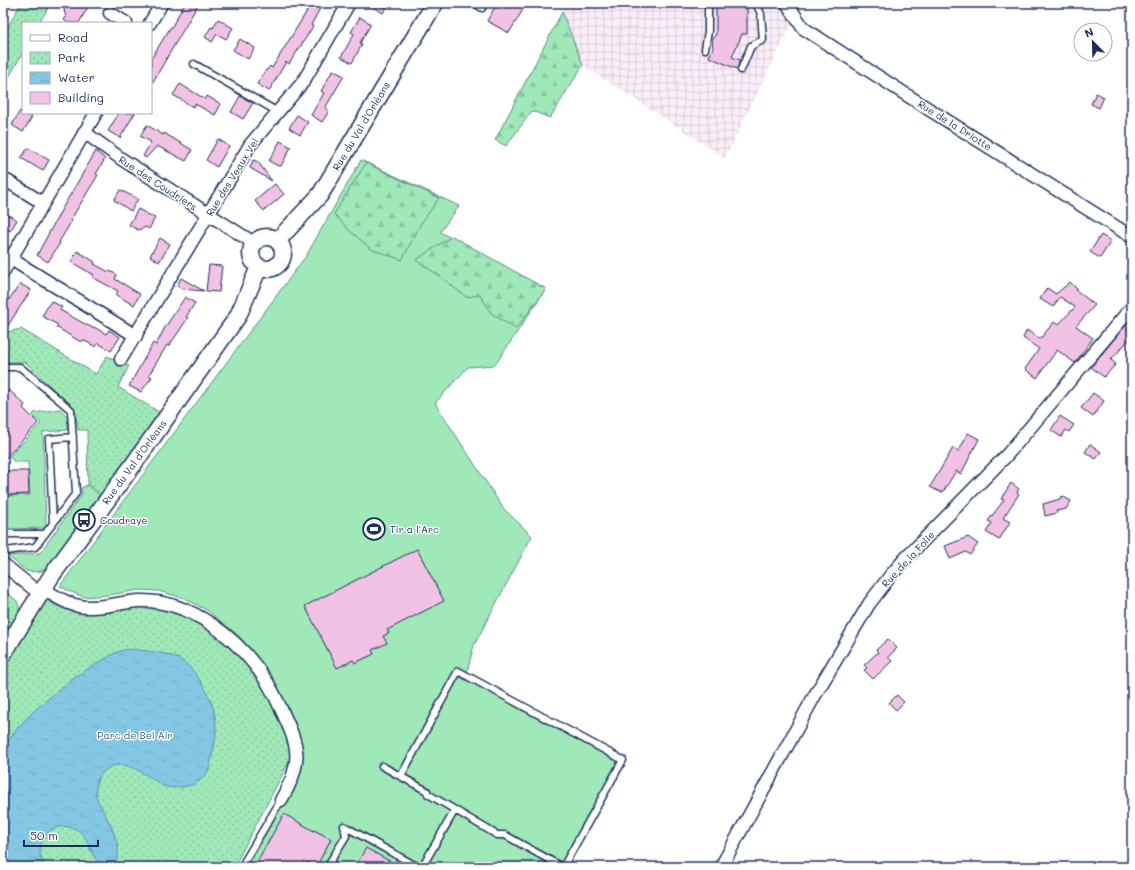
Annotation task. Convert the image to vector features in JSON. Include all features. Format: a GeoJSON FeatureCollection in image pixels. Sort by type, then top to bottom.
{"type":"FeatureCollection","features":[{"type":"Feature","properties":{"kind":"street"},"geometry":{"type":"LineString","coordinates":[[151,22],[162,3]]}},
{"type":"Feature","properties":{"kind":"street","name":"Rue des Veaux Vel"},"geometry":{"type":"LineString","coordinates":[[121,359],[250,146],[303,82],[349,3]]}},
{"type":"Feature","properties":{"kind":"street","name":"Rue du Val d'Orléans"},"geometry":{"type":"LineString","coordinates":[[277,241],[320,195],[435,3]]}},
{"type":"Feature","properties":{"kind":"street","name":"Rue de la Driotte"},"geometry":{"type":"LineString","coordinates":[[787,3],[803,28],[1132,237]]}},
{"type":"Feature","properties":{"kind":"street"},"geometry":{"type":"LineString","coordinates":[[110,13],[124,22]]}},
{"type":"Feature","properties":{"kind":"street"},"geometry":{"type":"LineString","coordinates":[[3,272],[95,114]]}},
{"type":"Feature","properties":{"kind":"street","name":"Rue des Coudriers"},"geometry":{"type":"LineString","coordinates":[[84,132],[123,160],[254,243]]}},
{"type":"Feature","properties":{"kind":"street"},"geometry":{"type":"LineString","coordinates":[[7,181],[43,203]]}},
{"type":"Feature","properties":{"kind":"street"},"geometry":{"type":"LineString","coordinates":[[265,237],[272,238],[277,241],[282,250],[281,260],[274,267],[264,269],[259,267],[252,259],[252,248],[254,243],[265,237]]}},
{"type":"Feature","properties":{"kind":"street"},"geometry":{"type":"LineString","coordinates":[[10,259],[136,336]]}},
{"type":"Feature","properties":{"kind":"street","name":"Rue du Val d'Orléans"},"geometry":{"type":"LineString","coordinates":[[3,654],[42,591],[238,316],[259,267]]}},
{"type":"Feature","properties":{"kind":"street","name":"Rue de la Folie"},"geometry":{"type":"LineString","coordinates":[[721,867],[815,695],[879,590],[905,559],[1006,456],[1132,306]]}},
{"type":"Feature","properties":{"kind":"street"},"geometry":{"type":"LineString","coordinates":[[3,564],[42,591],[69,604],[91,608],[140,601],[167,605],[186,611],[204,620],[229,638],[250,659],[268,683],[296,744],[297,754],[295,770],[281,800]]}},
{"type":"Feature","properties":{"kind":"lane"},"geometry":{"type":"LineString","coordinates":[[474,3],[482,8]]}},
{"type":"Feature","properties":{"kind":"lane"},"geometry":{"type":"LineString","coordinates":[[705,49],[708,31],[708,3]]}},
{"type":"Feature","properties":{"kind":"lane"},"geometry":{"type":"LineString","coordinates":[[741,70],[751,46],[763,40],[761,14],[756,3]]}},
{"type":"Feature","properties":{"kind":"lane"},"geometry":{"type":"LineString","coordinates":[[194,64],[278,112]]}},
{"type":"Feature","properties":{"kind":"lane"},"geometry":{"type":"LineString","coordinates":[[3,367],[20,367],[71,410],[76,493],[35,548],[6,551],[3,554]]}},
{"type":"Feature","properties":{"kind":"lane"},"geometry":{"type":"LineString","coordinates":[[53,524],[50,438],[73,437]]}},
{"type":"Feature","properties":{"kind":"lane"},"geometry":{"type":"LineString","coordinates":[[3,534],[45,534]]}},
{"type":"Feature","properties":{"kind":"lane"},"geometry":{"type":"LineString","coordinates":[[382,766],[427,791],[428,794],[497,835],[505,834],[563,867],[622,760],[458,671],[401,776]]}},
{"type":"Feature","properties":{"kind":"lane"},"geometry":{"type":"LineString","coordinates":[[245,867],[244,862],[281,800]]}},
{"type":"Feature","properties":{"kind":"lane"},"geometry":{"type":"LineString","coordinates":[[422,867],[455,810]]}},
{"type":"Feature","properties":{"kind":"lane"},"geometry":{"type":"LineString","coordinates":[[327,867],[346,836],[344,826],[418,867]]}},
{"type":"Feature","properties":{"kind":"shaded area"},"geometry":{"type":"Polygon","coordinates":[[[568,3],[802,3],[725,158],[583,65],[562,12],[568,3]]]}},
{"type":"Feature","properties":{"kind":"green space"},"geometry":{"type":"Polygon","coordinates":[[[21,3],[51,3],[40,22],[22,22],[22,54],[3,88],[3,36],[21,3]]]}},
{"type":"Feature","properties":{"kind":"green space"},"geometry":{"type":"Polygon","coordinates":[[[562,12],[583,65],[550,118],[532,111],[506,146],[495,140],[562,12]]]}},
{"type":"Feature","properties":{"kind":"green space"},"geometry":{"type":"Polygon","coordinates":[[[361,160],[459,206],[440,232],[546,289],[495,365],[468,367],[435,403],[503,508],[532,536],[474,645],[466,676],[623,760],[563,867],[243,867],[296,783],[298,737],[285,703],[258,659],[239,636],[208,611],[184,598],[158,591],[139,590],[84,597],[60,586],[306,256],[361,160]]]}},
{"type":"Feature","properties":{"kind":"green space"},"geometry":{"type":"Polygon","coordinates":[[[366,163],[439,198],[420,225],[402,260],[371,249],[349,230],[334,214],[366,163]]]}},
{"type":"Feature","properties":{"kind":"green space"},"geometry":{"type":"Polygon","coordinates":[[[452,236],[546,289],[516,329],[491,313],[480,295],[466,297],[441,277],[416,260],[452,236]]]}},
{"type":"Feature","properties":{"kind":"green space"},"geometry":{"type":"Polygon","coordinates":[[[21,329],[96,374],[107,356],[129,366],[118,387],[162,414],[103,497],[88,485],[87,430],[78,430],[75,410],[25,362],[3,362],[3,333],[21,329]]]}},
{"type":"Feature","properties":{"kind":"green space"},"geometry":{"type":"Polygon","coordinates":[[[60,409],[67,416],[68,430],[43,432],[46,528],[3,529],[3,485],[6,496],[30,495],[28,462],[15,462],[9,457],[41,423],[33,416],[34,413],[60,409]]]}},
{"type":"Feature","properties":{"kind":"green space"},"geometry":{"type":"Polygon","coordinates":[[[88,485],[103,497],[96,502],[52,567],[38,572],[26,571],[8,556],[40,553],[82,494],[81,488],[88,485]]]}},
{"type":"Feature","properties":{"kind":"green space"},"geometry":{"type":"Polygon","coordinates":[[[3,589],[17,601],[20,609],[12,629],[3,644],[3,589]]]}},
{"type":"Feature","properties":{"kind":"green space","name":"Parc de Bel Air"},"geometry":{"type":"Polygon","coordinates":[[[50,593],[69,604],[167,605],[241,649],[292,734],[289,762],[235,865],[236,867],[3,867],[3,668],[50,593]]]}},
{"type":"Feature","properties":{"kind":"water"},"geometry":{"type":"Polygon","coordinates":[[[132,649],[160,653],[179,659],[190,667],[201,682],[213,708],[216,726],[216,735],[207,773],[194,784],[171,788],[166,787],[134,768],[117,765],[109,767],[98,779],[96,792],[97,799],[112,829],[118,846],[117,860],[107,866],[98,862],[81,832],[76,829],[61,827],[48,833],[41,844],[40,854],[45,867],[10,867],[3,859],[3,748],[19,726],[37,708],[73,678],[115,653],[132,649]]]}},
{"type":"Feature","properties":{"kind":"building"},"geometry":{"type":"Polygon","coordinates":[[[68,3],[76,8],[79,3],[90,3],[80,22],[67,22],[64,20],[66,17],[64,10],[68,3]]]}},
{"type":"Feature","properties":{"kind":"building"},"geometry":{"type":"Polygon","coordinates":[[[185,3],[199,3],[152,83],[152,57],[185,3]]]}},
{"type":"Feature","properties":{"kind":"building"},"geometry":{"type":"Polygon","coordinates":[[[309,3],[323,3],[307,36],[289,64],[286,62],[269,91],[257,84],[266,70],[270,66],[272,68],[307,11],[305,10],[309,3]]]}},
{"type":"Feature","properties":{"kind":"building"},"geometry":{"type":"Polygon","coordinates":[[[366,3],[389,3],[383,13],[366,3]]]}},
{"type":"Feature","properties":{"kind":"building"},"geometry":{"type":"Polygon","coordinates":[[[497,3],[519,3],[525,6],[509,33],[487,21],[497,3]]]}},
{"type":"Feature","properties":{"kind":"building"},"geometry":{"type":"Polygon","coordinates":[[[716,3],[747,3],[747,34],[742,34],[732,57],[740,60],[737,69],[709,57],[713,48],[712,40],[716,34],[716,3]]]}},
{"type":"Feature","properties":{"kind":"building"},"geometry":{"type":"Polygon","coordinates":[[[360,17],[371,24],[360,43],[362,44],[352,63],[341,57],[354,34],[351,32],[360,17]]]}},
{"type":"Feature","properties":{"kind":"building"},"geometry":{"type":"Polygon","coordinates":[[[218,19],[233,28],[226,39],[217,34],[212,42],[205,37],[211,27],[213,28],[218,19]]]}},
{"type":"Feature","properties":{"kind":"building"},"geometry":{"type":"Polygon","coordinates":[[[240,39],[255,48],[248,59],[233,50],[240,39]]]}},
{"type":"Feature","properties":{"kind":"building"},"geometry":{"type":"Polygon","coordinates":[[[333,70],[344,76],[325,108],[329,111],[322,122],[311,115],[324,93],[321,91],[333,70]]]}},
{"type":"Feature","properties":{"kind":"building"},"geometry":{"type":"Polygon","coordinates":[[[180,84],[205,99],[207,96],[221,104],[215,115],[195,104],[193,107],[173,95],[180,84]]]}},
{"type":"Feature","properties":{"kind":"building"},"geometry":{"type":"Polygon","coordinates":[[[1096,93],[1104,97],[1099,108],[1091,104],[1096,93]]]}},
{"type":"Feature","properties":{"kind":"building"},"geometry":{"type":"Polygon","coordinates":[[[240,96],[253,103],[243,119],[231,112],[240,96]]]}},
{"type":"Feature","properties":{"kind":"building"},"geometry":{"type":"Polygon","coordinates":[[[20,111],[22,114],[32,117],[23,132],[12,125],[20,111]]]}},
{"type":"Feature","properties":{"kind":"building"},"geometry":{"type":"Polygon","coordinates":[[[118,114],[134,114],[120,138],[108,131],[118,114]]]}},
{"type":"Feature","properties":{"kind":"building"},"geometry":{"type":"Polygon","coordinates":[[[297,115],[308,122],[300,135],[289,128],[297,115]]]}},
{"type":"Feature","properties":{"kind":"building"},"geometry":{"type":"Polygon","coordinates":[[[147,125],[163,135],[164,133],[192,150],[186,161],[157,146],[146,158],[143,156],[151,142],[140,136],[147,125]]]}},
{"type":"Feature","properties":{"kind":"building"},"geometry":{"type":"Polygon","coordinates":[[[218,139],[229,146],[217,167],[206,160],[218,139]]]}},
{"type":"Feature","properties":{"kind":"building"},"geometry":{"type":"Polygon","coordinates":[[[280,141],[291,147],[281,166],[278,166],[269,161],[280,141]]]}},
{"type":"Feature","properties":{"kind":"building"},"geometry":{"type":"Polygon","coordinates":[[[28,148],[49,160],[43,171],[21,158],[28,148]]]}},
{"type":"Feature","properties":{"kind":"building"},"geometry":{"type":"Polygon","coordinates":[[[96,151],[105,159],[96,174],[98,175],[70,221],[71,222],[59,242],[60,243],[48,262],[37,255],[96,151]]]}},
{"type":"Feature","properties":{"kind":"building"},"geometry":{"type":"Polygon","coordinates":[[[253,160],[258,162],[272,181],[250,168],[253,160]]]}},
{"type":"Feature","properties":{"kind":"building"},"geometry":{"type":"Polygon","coordinates":[[[275,184],[284,194],[264,211],[255,201],[275,184]]]}},
{"type":"Feature","properties":{"kind":"building"},"geometry":{"type":"Polygon","coordinates":[[[120,190],[138,199],[131,211],[114,200],[120,190]]]}},
{"type":"Feature","properties":{"kind":"building"},"geometry":{"type":"Polygon","coordinates":[[[138,209],[155,218],[149,229],[146,227],[138,230],[129,225],[138,209]]]}},
{"type":"Feature","properties":{"kind":"building"},"geometry":{"type":"Polygon","coordinates":[[[3,212],[17,220],[10,231],[3,227],[3,212]]]}},
{"type":"Feature","properties":{"kind":"building"},"geometry":{"type":"Polygon","coordinates":[[[1101,235],[1111,241],[1100,258],[1090,252],[1101,235]]]}},
{"type":"Feature","properties":{"kind":"building"},"geometry":{"type":"Polygon","coordinates":[[[160,238],[170,244],[159,262],[150,256],[160,238]]]}},
{"type":"Feature","properties":{"kind":"building"},"geometry":{"type":"Polygon","coordinates":[[[77,251],[95,262],[94,264],[117,275],[115,279],[140,294],[134,305],[116,295],[118,291],[92,277],[94,275],[71,262],[77,251]]]}},
{"type":"Feature","properties":{"kind":"building"},"geometry":{"type":"Polygon","coordinates":[[[209,265],[222,266],[219,292],[206,291],[209,265]]]}},
{"type":"Feature","properties":{"kind":"building"},"geometry":{"type":"Polygon","coordinates":[[[181,278],[204,291],[182,289],[177,286],[181,278]]]}},
{"type":"Feature","properties":{"kind":"building"},"geometry":{"type":"Polygon","coordinates":[[[1070,282],[1077,289],[1076,290],[1095,305],[1076,326],[1093,338],[1075,363],[1057,350],[1037,378],[1025,369],[1039,349],[1023,338],[1027,330],[1040,339],[1054,322],[1058,325],[1075,307],[1060,297],[1053,307],[1040,299],[1047,288],[1056,294],[1070,282]]]}},
{"type":"Feature","properties":{"kind":"building"},"geometry":{"type":"Polygon","coordinates":[[[20,284],[31,290],[3,333],[3,308],[20,284]]]}},
{"type":"Feature","properties":{"kind":"building"},"geometry":{"type":"Polygon","coordinates":[[[185,297],[195,303],[186,317],[188,318],[169,346],[167,345],[149,375],[152,377],[141,392],[129,386],[153,343],[156,345],[164,329],[185,297]]]}},
{"type":"Feature","properties":{"kind":"building"},"geometry":{"type":"Polygon","coordinates":[[[51,301],[62,307],[60,310],[83,323],[106,334],[109,330],[120,337],[111,351],[98,343],[96,347],[83,340],[81,342],[56,327],[58,325],[42,316],[51,301]]]}},
{"type":"Feature","properties":{"kind":"building"},"geometry":{"type":"Polygon","coordinates":[[[1125,326],[1132,332],[1132,336],[1111,360],[1116,364],[1104,377],[1091,367],[1125,326]]]}},
{"type":"Feature","properties":{"kind":"building"},"geometry":{"type":"Polygon","coordinates":[[[9,390],[25,405],[23,408],[38,423],[3,461],[3,396],[9,390]]]}},
{"type":"Feature","properties":{"kind":"building"},"geometry":{"type":"Polygon","coordinates":[[[1093,393],[1104,401],[1093,417],[1081,408],[1093,393]]]}},
{"type":"Feature","properties":{"kind":"building"},"geometry":{"type":"Polygon","coordinates":[[[1060,416],[1074,425],[1069,432],[1066,430],[1061,437],[1051,430],[1060,416]]]}},
{"type":"Feature","properties":{"kind":"building"},"geometry":{"type":"Polygon","coordinates":[[[968,433],[979,439],[961,474],[956,471],[943,492],[930,487],[953,448],[959,451],[968,433]]]}},
{"type":"Feature","properties":{"kind":"building"},"geometry":{"type":"Polygon","coordinates":[[[1090,444],[1101,452],[1096,459],[1085,452],[1090,444]]]}},
{"type":"Feature","properties":{"kind":"building"},"geometry":{"type":"Polygon","coordinates":[[[3,471],[28,471],[29,494],[6,495],[6,483],[3,483],[3,471]]]}},
{"type":"Feature","properties":{"kind":"building"},"geometry":{"type":"Polygon","coordinates":[[[1011,483],[1019,489],[1017,492],[1019,494],[1003,518],[1010,522],[999,540],[986,532],[992,523],[988,521],[1004,500],[1001,499],[1011,483]]]}},
{"type":"Feature","properties":{"kind":"building"},"geometry":{"type":"Polygon","coordinates":[[[1062,496],[1071,501],[1066,509],[1056,511],[1057,513],[1045,516],[1043,504],[1060,499],[1062,496]]]}},
{"type":"Feature","properties":{"kind":"building"},"geometry":{"type":"Polygon","coordinates":[[[968,537],[978,544],[970,555],[966,552],[950,559],[945,546],[968,537]]]}},
{"type":"Feature","properties":{"kind":"building"},"geometry":{"type":"Polygon","coordinates":[[[417,549],[444,601],[387,630],[389,633],[383,636],[387,643],[372,650],[374,654],[355,663],[353,660],[337,668],[305,606],[417,549]]]}},
{"type":"Feature","properties":{"kind":"building"},"geometry":{"type":"Polygon","coordinates":[[[888,639],[897,648],[888,657],[892,661],[873,679],[864,670],[867,668],[864,665],[878,652],[876,650],[888,639]]]}},
{"type":"Feature","properties":{"kind":"building"},"geometry":{"type":"Polygon","coordinates":[[[897,695],[904,702],[896,710],[889,703],[897,695]]]}},
{"type":"Feature","properties":{"kind":"building"},"geometry":{"type":"Polygon","coordinates":[[[284,814],[331,839],[316,867],[308,862],[306,867],[254,867],[284,814]]]}},
{"type":"Feature","properties":{"kind":"building"},"geometry":{"type":"Polygon","coordinates":[[[366,848],[400,867],[355,867],[366,848]]]}},
{"type":"Feature","properties":{"kind":"place","name":"Coudraye"},"geometry":{"type":"Point","coordinates":[84,520]}},
{"type":"Feature","properties":{"kind":"place","name":"Tir a l'Arc"},"geometry":{"type":"Point","coordinates":[374,529]}}]}
